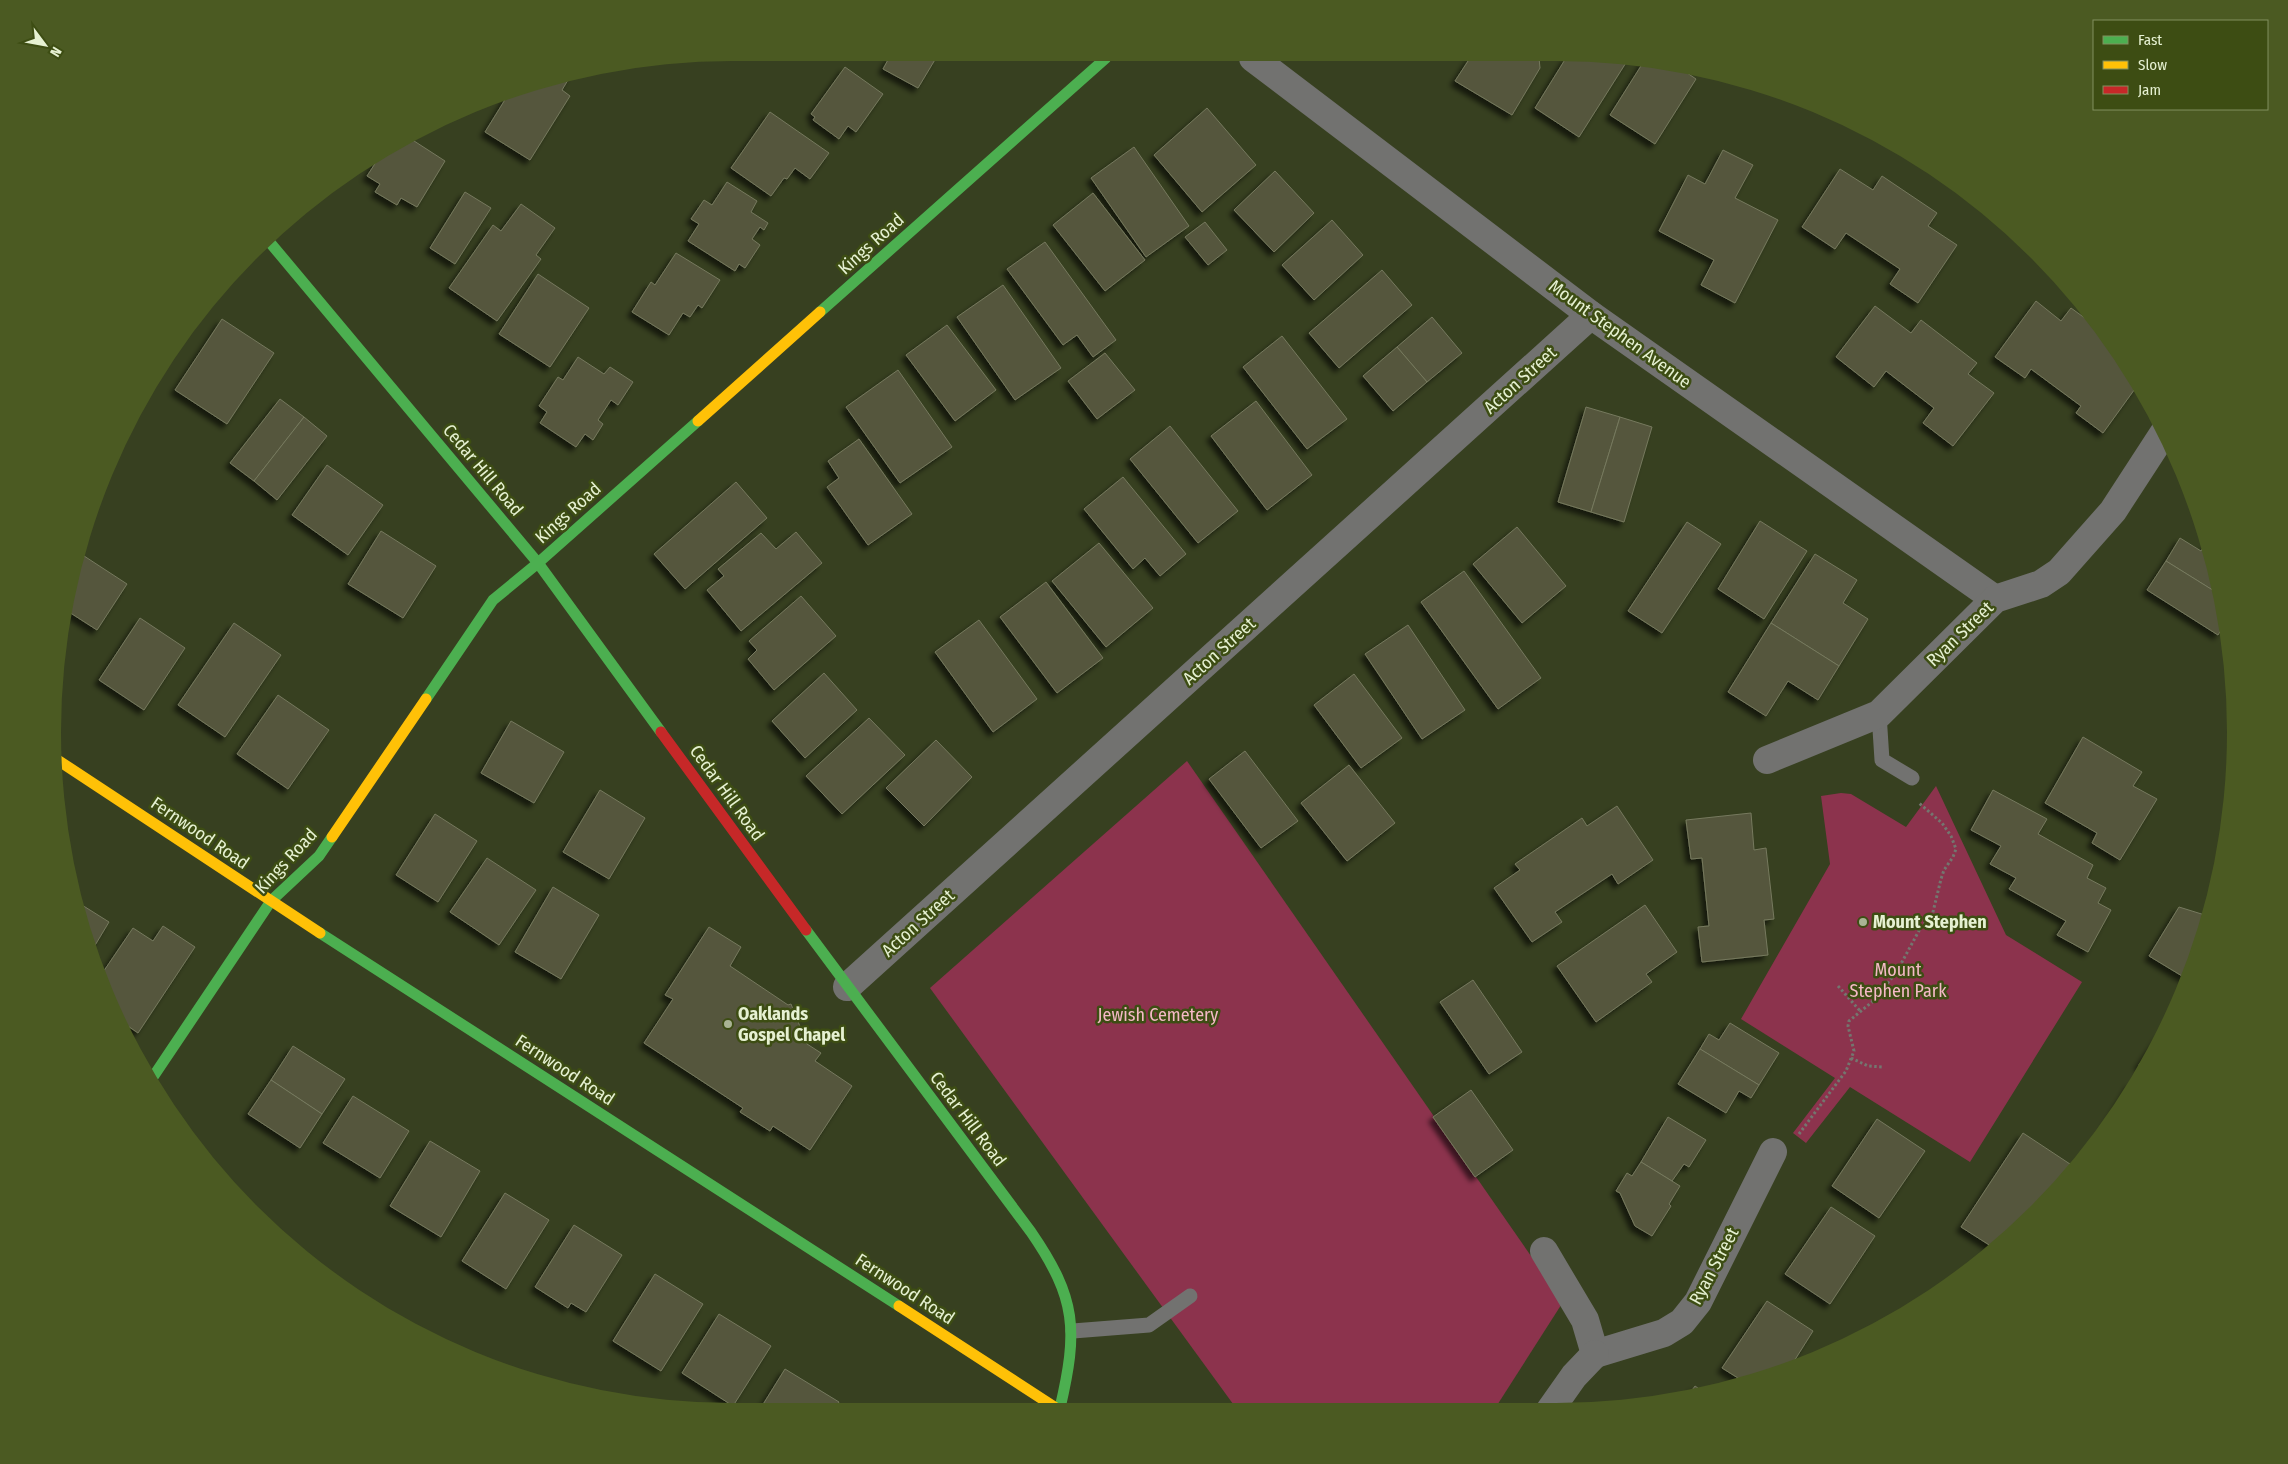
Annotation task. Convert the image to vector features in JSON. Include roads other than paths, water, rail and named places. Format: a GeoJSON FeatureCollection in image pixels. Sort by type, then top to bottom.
{"type":"FeatureCollection","features":[{"type":"Feature","properties":{"kind":"street","name":"Kings Road"},"geometry":{"type":"LineString","coordinates":[[155,1074],[271,901],[319,856],[493,600],[538,563],[1103,61]]}},
{"type":"Feature","properties":{"kind":"street","name":"Mount Stephen Avenue"},"geometry":{"type":"LineString","coordinates":[[1256,61],[1591,315],[1995,599]]}},
{"type":"Feature","properties":{"kind":"street","name":"Cedar Hill Road"},"geometry":{"type":"LineString","coordinates":[[272,245],[538,563],[847,987],[1031,1232],[1057,1273],[1068,1299],[1073,1331],[1068,1375],[1061,1403]]}},
{"type":"Feature","properties":{"kind":"street","name":"Acton Street"},"geometry":{"type":"LineString","coordinates":[[847,987],[1591,315]]}},
{"type":"Feature","properties":{"kind":"street","name":"Ryan Street"},"geometry":{"type":"LineString","coordinates":[[1767,760],[1878,714],[1995,599],[2040,584],[2059,572],[2113,511],[2160,439]]}},
{"type":"Feature","properties":{"kind":"street","name":"Fernwood Road"},"geometry":{"type":"LineString","coordinates":[[62,763],[271,901],[1048,1403]]}},
{"type":"Feature","properties":{"kind":"street","name":"Ryan Street"},"geometry":{"type":"LineString","coordinates":[[1594,1354],[1664,1333],[1682,1322],[1698,1302],[1773,1152]]}},
{"type":"Feature","properties":{"kind":"street"},"geometry":{"type":"LineString","coordinates":[[1544,1251],[1585,1320],[1594,1354],[1574,1376],[1555,1403]]}},
{"type":"Feature","properties":{"kind":"lane"},"geometry":{"type":"LineString","coordinates":[[1878,714],[1882,760],[1912,778]]}},
{"type":"Feature","properties":{"kind":"lane"},"geometry":{"type":"LineString","coordinates":[[1073,1331],[1150,1325],[1190,1296]]}},
{"type":"Feature","properties":{"kind":"place","name":"Mount Stephen"},"geometry":{"type":"Point","coordinates":[1863,922]}},
{"type":"Feature","properties":{"kind":"place","name":"Oaklands Gospel Chapel"},"geometry":{"type":"Point","coordinates":[728,1024]}},
{"type":"Feature","properties":{"kind":"park label","name":"Mount Stephen Park"},"geometry":{"type":"Point","coordinates":[1898,980]}},
{"type":"Feature","properties":{"kind":"park label","name":"Jewish Cemetery"},"geometry":{"type":"Point","coordinates":[1158,1015]}}]}
